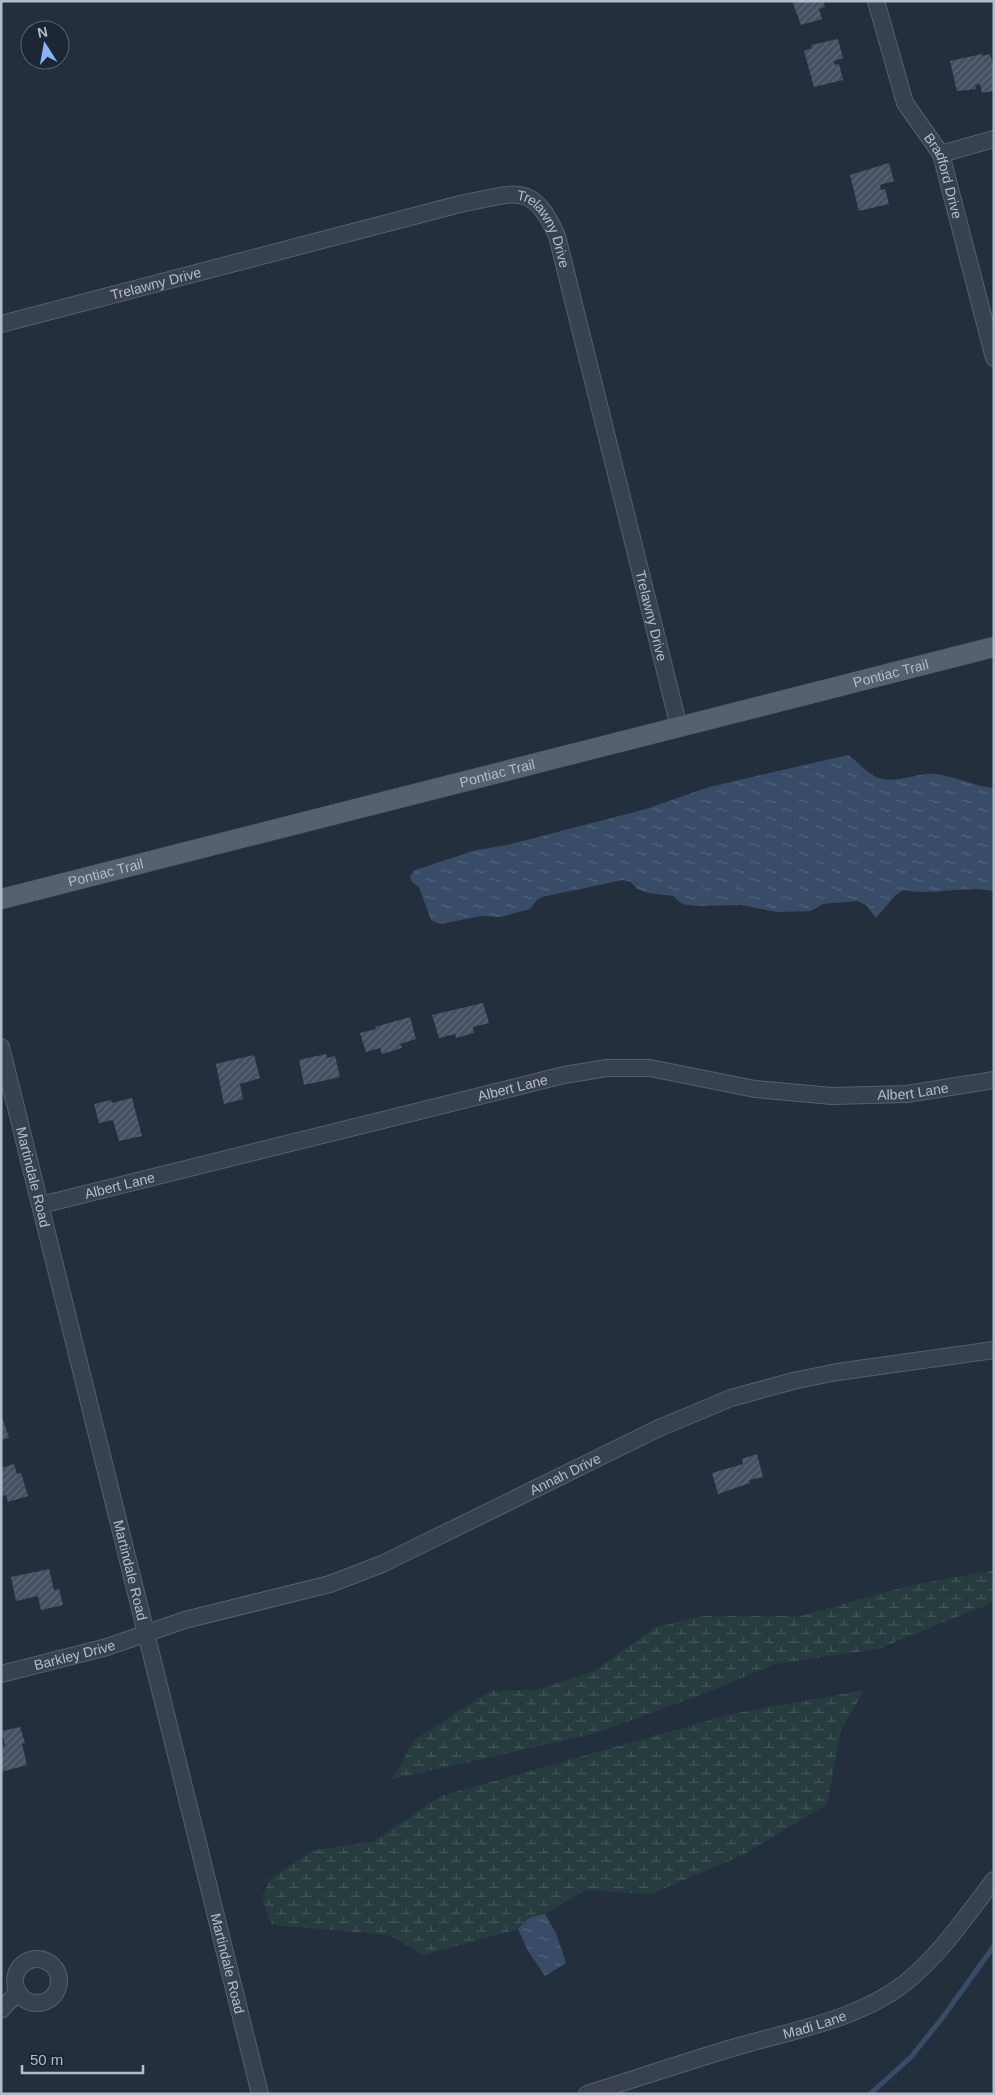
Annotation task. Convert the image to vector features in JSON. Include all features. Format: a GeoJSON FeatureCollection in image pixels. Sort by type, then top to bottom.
{"type":"FeatureCollection","features":[{"type":"Feature","properties":{"kind":"main road","name":"Pontiac Trail"},"geometry":{"type":"LineString","coordinates":[[1,899],[994,647]]}},
{"type":"Feature","properties":{"kind":"street","name":"Bradford Drive"},"geometry":{"type":"LineString","coordinates":[[876,1],[905,103],[942,154],[994,358]]}},
{"type":"Feature","properties":{"kind":"street"},"geometry":{"type":"LineString","coordinates":[[942,154],[994,139]]}},
{"type":"Feature","properties":{"kind":"street","name":"Trelawny Drive"},"geometry":{"type":"LineString","coordinates":[[1,324],[464,203],[517,194],[528,197],[541,206],[550,219],[566,266],[678,727]]}},
{"type":"Feature","properties":{"kind":"street","name":"Martindale Road"},"geometry":{"type":"LineString","coordinates":[[1,1047],[260,2094]]}},
{"type":"Feature","properties":{"kind":"street","name":"Albert Lane"},"geometry":{"type":"LineString","coordinates":[[41,1205],[564,1075],[596,1069],[650,1068],[755,1089],[832,1096],[907,1094],[994,1080]]}},
{"type":"Feature","properties":{"kind":"street","name":"Annah Drive"},"geometry":{"type":"LineString","coordinates":[[147,1633],[185,1620],[330,1584],[365,1572],[659,1428],[731,1398],[793,1380],[994,1350]]}},
{"type":"Feature","properties":{"kind":"street","name":"Barkley Drive"},"geometry":{"type":"LineString","coordinates":[[1,1674],[107,1647],[147,1633]]}},
{"type":"Feature","properties":{"kind":"street","name":"Madi Lane"},"geometry":{"type":"LineString","coordinates":[[587,2094],[699,2058],[835,2019],[880,1999],[904,1984],[924,1965],[994,1880]]}},
{"type":"Feature","properties":{"kind":"street"},"geometry":{"type":"LineString","coordinates":[[1,2010],[18,1992]]}},
{"type":"Feature","properties":{"kind":"green space"},"geometry":{"type":"Polygon","coordinates":[[[994,1570],[994,1602],[878,1649],[775,1664],[706,1693],[593,1734],[393,1779],[414,1740],[490,1691],[537,1690],[594,1671],[656,1627],[704,1616],[800,1616],[908,1586],[994,1570]]]}},
{"type":"Feature","properties":{"kind":"green space"},"geometry":{"type":"Polygon","coordinates":[[[864,1690],[841,1730],[827,1804],[743,1855],[651,1894],[585,1890],[545,1914],[529,1918],[518,1929],[423,1955],[390,1935],[272,1925],[262,1898],[270,1879],[313,1850],[372,1842],[441,1796],[732,1714],[864,1690]]]}},
{"type":"Feature","properties":{"kind":"water"},"geometry":{"type":"Polygon","coordinates":[[[848,755],[872,775],[883,779],[890,780],[937,774],[994,788],[994,891],[971,889],[914,892],[903,890],[895,896],[876,918],[866,905],[857,901],[823,904],[811,911],[777,912],[741,905],[696,906],[682,904],[673,896],[648,893],[637,889],[631,882],[623,880],[542,897],[530,909],[501,917],[482,916],[440,924],[431,920],[419,887],[412,882],[410,876],[415,870],[473,851],[511,844],[646,809],[709,787],[848,755]]]}},
{"type":"Feature","properties":{"kind":"water"},"geometry":{"type":"Polygon","coordinates":[[[545,1914],[556,1933],[566,1963],[545,1976],[528,1951],[518,1929],[529,1918],[545,1914]]]}},
{"type":"Feature","properties":{"kind":"building"},"geometry":{"type":"Polygon","coordinates":[[[792,1],[823,1],[825,7],[819,9],[822,19],[801,25],[792,1]]]}},
{"type":"Feature","properties":{"kind":"building"},"geometry":{"type":"Polygon","coordinates":[[[838,39],[843,58],[834,61],[835,65],[839,64],[843,80],[814,87],[804,51],[812,48],[811,45],[838,39]]]}},
{"type":"Feature","properties":{"kind":"building"},"geometry":{"type":"Polygon","coordinates":[[[982,54],[982,56],[990,54],[994,68],[994,91],[982,93],[980,84],[975,85],[976,89],[957,91],[950,61],[982,54]]]}},
{"type":"Feature","properties":{"kind":"building"},"geometry":{"type":"Polygon","coordinates":[[[889,163],[894,181],[880,185],[881,190],[885,189],[889,204],[859,211],[850,175],[889,163]]]}},
{"type":"Feature","properties":{"kind":"building"},"geometry":{"type":"Polygon","coordinates":[[[483,1003],[489,1023],[473,1027],[474,1033],[456,1038],[455,1034],[439,1038],[432,1015],[483,1003]]]}},
{"type":"Feature","properties":{"kind":"building"},"geometry":{"type":"Polygon","coordinates":[[[410,1017],[416,1039],[400,1044],[402,1048],[382,1054],[380,1048],[366,1052],[360,1033],[410,1017]]]}},
{"type":"Feature","properties":{"kind":"building"},"geometry":{"type":"Polygon","coordinates":[[[326,1054],[327,1058],[335,1056],[340,1077],[304,1085],[299,1060],[326,1054]]]}},
{"type":"Feature","properties":{"kind":"building"},"geometry":{"type":"Polygon","coordinates":[[[254,1055],[260,1078],[240,1084],[243,1099],[224,1104],[216,1064],[254,1055]]]}},
{"type":"Feature","properties":{"kind":"building"},"geometry":{"type":"Polygon","coordinates":[[[132,1098],[142,1136],[119,1141],[113,1120],[99,1123],[94,1104],[111,1100],[112,1103],[132,1098]]]}},
{"type":"Feature","properties":{"kind":"building"},"geometry":{"type":"Polygon","coordinates":[[[1,1413],[9,1438],[1,1440],[1,1413]]]}},
{"type":"Feature","properties":{"kind":"building"},"geometry":{"type":"Polygon","coordinates":[[[757,1454],[763,1477],[749,1480],[750,1483],[718,1494],[712,1473],[743,1464],[742,1459],[757,1454]]]}},
{"type":"Feature","properties":{"kind":"building"},"geometry":{"type":"Polygon","coordinates":[[[14,1464],[17,1474],[21,1473],[28,1496],[8,1502],[6,1495],[1,1496],[1,1468],[14,1464]]]}},
{"type":"Feature","properties":{"kind":"building"},"geometry":{"type":"Polygon","coordinates":[[[49,1569],[54,1590],[59,1589],[63,1605],[41,1610],[38,1596],[16,1601],[11,1577],[49,1569]]]}},
{"type":"Feature","properties":{"kind":"building"},"geometry":{"type":"Polygon","coordinates":[[[20,1727],[25,1743],[22,1744],[27,1765],[1,1772],[1,1747],[5,1746],[2,1731],[20,1727]]]}},
{"type":"Feature","properties":{"kind":"waterway"},"geometry":{"type":"LineString","coordinates":[[870,2094],[911,2057],[943,2017],[994,1946]]}}]}
